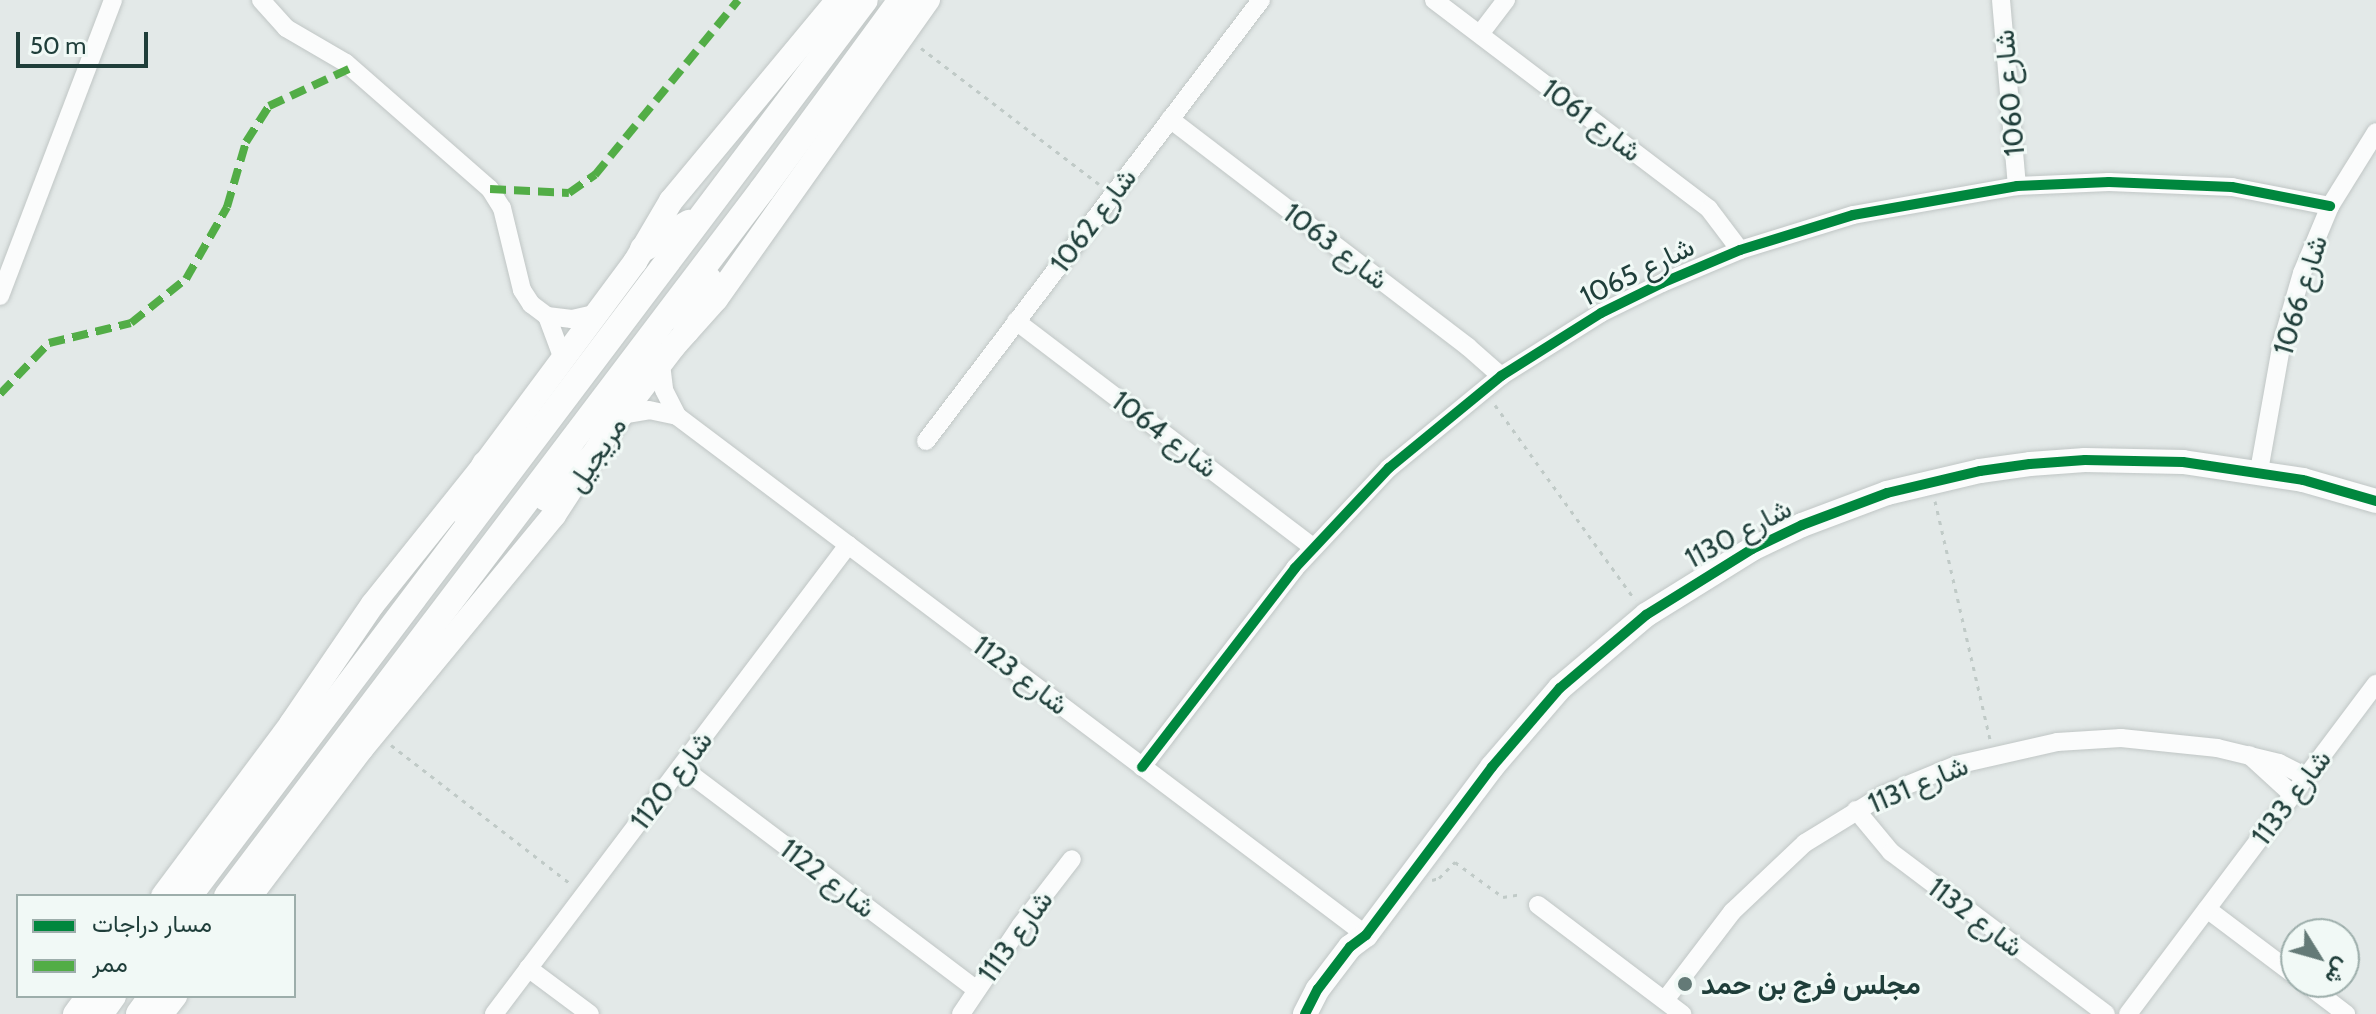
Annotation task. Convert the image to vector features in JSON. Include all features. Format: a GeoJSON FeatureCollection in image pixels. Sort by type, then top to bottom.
{"type":"FeatureCollection","features":[{"type":"Feature","properties":{"kind":"main road","name":"مريجيل"},"geometry":{"type":"LineString","coordinates":[[191,894],[865,0]]}},
{"type":"Feature","properties":{"kind":"main road","name":"مريجيل"},"geometry":{"type":"LineString","coordinates":[[228,894],[420,636],[762,190],[901,0]]}},
{"type":"Feature","properties":{"kind":"main road"},"geometry":{"type":"LineString","coordinates":[[686,331],[706,284],[762,190]]}},
{"type":"Feature","properties":{"kind":"main road"},"geometry":{"type":"LineString","coordinates":[[643,249],[699,217]]}},
{"type":"Feature","properties":{"kind":"main road"},"geometry":{"type":"LineString","coordinates":[[420,636],[461,596],[544,500],[591,458]]}},
{"type":"Feature","properties":{"kind":"main road"},"geometry":{"type":"LineString","coordinates":[[345,689],[360,649],[460,511],[485,464]]}},
{"type":"Feature","properties":{"kind":"street"},"geometry":{"type":"LineString","coordinates":[[0,296],[113,0]]}},
{"type":"Feature","properties":{"kind":"street"},"geometry":{"type":"LineString","coordinates":[[261,0],[286,28],[346,63],[490,189],[502,208],[522,290],[531,304],[547,316],[572,319],[597,313]]}},
{"type":"Feature","properties":{"kind":"street"},"geometry":{"type":"LineString","coordinates":[[164,894],[291,724],[373,604],[485,464],[597,313],[643,249],[671,201],[838,0]]}},
{"type":"Feature","properties":{"kind":"street","name":"مريجيل"},"geometry":{"type":"LineString","coordinates":[[252,894],[374,733],[554,515],[622,415],[686,331],[723,290],[928,0]]}},
{"type":"Feature","properties":{"kind":"street","name":"شارع 1062"},"geometry":{"type":"LineString","coordinates":[[926,441],[1261,0]]}},
{"type":"Feature","properties":{"kind":"street","name":"شارع 1061"},"geometry":{"type":"LineString","coordinates":[[1434,0],[1709,209],[1740,250]]}},
{"type":"Feature","properties":{"kind":"street"},"geometry":{"type":"LineString","coordinates":[[1480,34],[1506,0]]}},
{"type":"Feature","properties":{"kind":"street","name":"شارع 1060"},"geometry":{"type":"LineString","coordinates":[[2001,0],[2017,186]]}},
{"type":"Feature","properties":{"kind":"street","name":"شارع 1063"},"geometry":{"type":"LineString","coordinates":[[1170,119],[1468,347],[1501,376]]}},
{"type":"Feature","properties":{"kind":"street","name":"شارع 1066"},"geometry":{"type":"LineString","coordinates":[[2259,471],[2291,307],[2330,206],[2376,132]]}},
{"type":"Feature","properties":{"kind":"street","name":"شارع 1065"},"geometry":{"type":"LineString","coordinates":[[1142,767],[1313,547],[1398,459],[1483,388],[1601,313],[1740,250],[1899,204],[2017,186],[2109,182],[2232,187],[2330,206]]}},
{"type":"Feature","properties":{"kind":"street"},"geometry":{"type":"LineString","coordinates":[[547,316],[563,359]]}},
{"type":"Feature","properties":{"kind":"street","name":"شارع 1064"},"geometry":{"type":"LineString","coordinates":[[1016,321],[1313,547]]}},
{"type":"Feature","properties":{"kind":"street"},"geometry":{"type":"LineString","coordinates":[[661,364],[664,390],[677,416]]}},
{"type":"Feature","properties":{"kind":"street"},"geometry":{"type":"LineString","coordinates":[[622,415],[649,410],[677,416]]}},
{"type":"Feature","properties":{"kind":"street","name":"شارع 1123"},"geometry":{"type":"LineString","coordinates":[[677,416],[1366,935]]}},
{"type":"Feature","properties":{"kind":"street","name":"شارع 1130"},"geometry":{"type":"LineString","coordinates":[[1306,1014],[1334,968],[1350,947],[1366,935],[1524,726],[1587,663],[1646,615],[1711,572],[1802,525],[1887,493],[1931,482],[2030,464],[2085,460],[2183,462],[2259,471],[2376,501]]}},
{"type":"Feature","properties":{"kind":"street","name":"شارع 1120"},"geometry":{"type":"LineString","coordinates":[[494,1014],[848,545]]}},
{"type":"Feature","properties":{"kind":"street","name":"شارع 1133"},"geometry":{"type":"LineString","coordinates":[[2128,1014],[2376,684]]}},
{"type":"Feature","properties":{"kind":"street","name":"شارع 1131"},"geometry":{"type":"LineString","coordinates":[[1665,1000],[1732,912],[1805,843],[1856,810],[1919,779],[1993,754],[2057,742],[2121,738],[2185,743],[2249,755],[2279,763],[2306,777]]}},
{"type":"Feature","properties":{"kind":"street"},"geometry":{"type":"LineString","coordinates":[[2249,755],[2293,795]]}},
{"type":"Feature","properties":{"kind":"street","name":"شارع 1122"},"geometry":{"type":"LineString","coordinates":[[681,767],[976,989]]}},
{"type":"Feature","properties":{"kind":"street","name":"شارع 1132"},"geometry":{"type":"LineString","coordinates":[[1856,810],[1874,837],[1891,852],[2106,1014]]}},
{"type":"Feature","properties":{"kind":"street","name":"شارع 1113"},"geometry":{"type":"LineString","coordinates":[[961,1014],[1072,859]]}},
{"type":"Feature","properties":{"kind":"street"},"geometry":{"type":"LineString","coordinates":[[1538,905],[1682,1014]]}},
{"type":"Feature","properties":{"kind":"street"},"geometry":{"type":"LineString","coordinates":[[2207,909],[2280,964]]}},
{"type":"Feature","properties":{"kind":"street"},"geometry":{"type":"LineString","coordinates":[[528,968],[590,1014]]}},
{"type":"Feature","properties":{"kind":"street"},"geometry":{"type":"LineString","coordinates":[[161,1014],[175,998]]}},
{"type":"Feature","properties":{"kind":"street"},"geometry":{"type":"LineString","coordinates":[[2325,998],[2346,1014]]}},
{"type":"Feature","properties":{"kind":"path"},"geometry":{"type":"LineString","coordinates":[[903,33],[1112,194]]}},
{"type":"Feature","properties":{"kind":"path"},"geometry":{"type":"LineString","coordinates":[[1483,388],[1646,615]]}},
{"type":"Feature","properties":{"kind":"path"},"geometry":{"type":"LineString","coordinates":[[1931,482],[1993,754]]}},
{"type":"Feature","properties":{"kind":"path"},"geometry":{"type":"LineString","coordinates":[[374,733],[584,894]]}},
{"type":"Feature","properties":{"kind":"path"},"geometry":{"type":"LineString","coordinates":[[1416,868],[1435,880],[1451,864],[1458,863],[1503,897],[1521,893],[1538,905]]}},
{"type":"Feature","properties":{"kind":"marked path"},"geometry":{"type":"LineString","coordinates":[[490,189],[569,193],[595,175],[738,0]]}},
{"type":"Feature","properties":{"kind":"marked path"},"geometry":{"type":"LineString","coordinates":[[0,394],[49,343],[131,323],[186,279],[227,207],[246,142],[269,106],[351,68]]}},
{"type":"Feature","properties":{"kind":"cycle path"},"geometry":{"type":"LineString","coordinates":[[1142,767],[1295,568],[1389,468],[1501,376],[1601,313],[1662,283],[1740,250],[1853,215],[2017,186],[2109,182],[2232,187],[2330,206]]}},
{"type":"Feature","properties":{"kind":"cycle path"},"geometry":{"type":"LineString","coordinates":[[1305,1014],[1318,989],[1350,947],[1366,935],[1492,767],[1560,688],[1646,615],[1752,549],[1802,525],[1887,493],[1980,471],[2085,460],[2183,462],[2303,480],[2376,501]]}},
{"type":"Feature","properties":{"kind":"place","name":"مجلس فرج بن حمد"},"geometry":{"type":"Point","coordinates":[1685,984]}}]}
